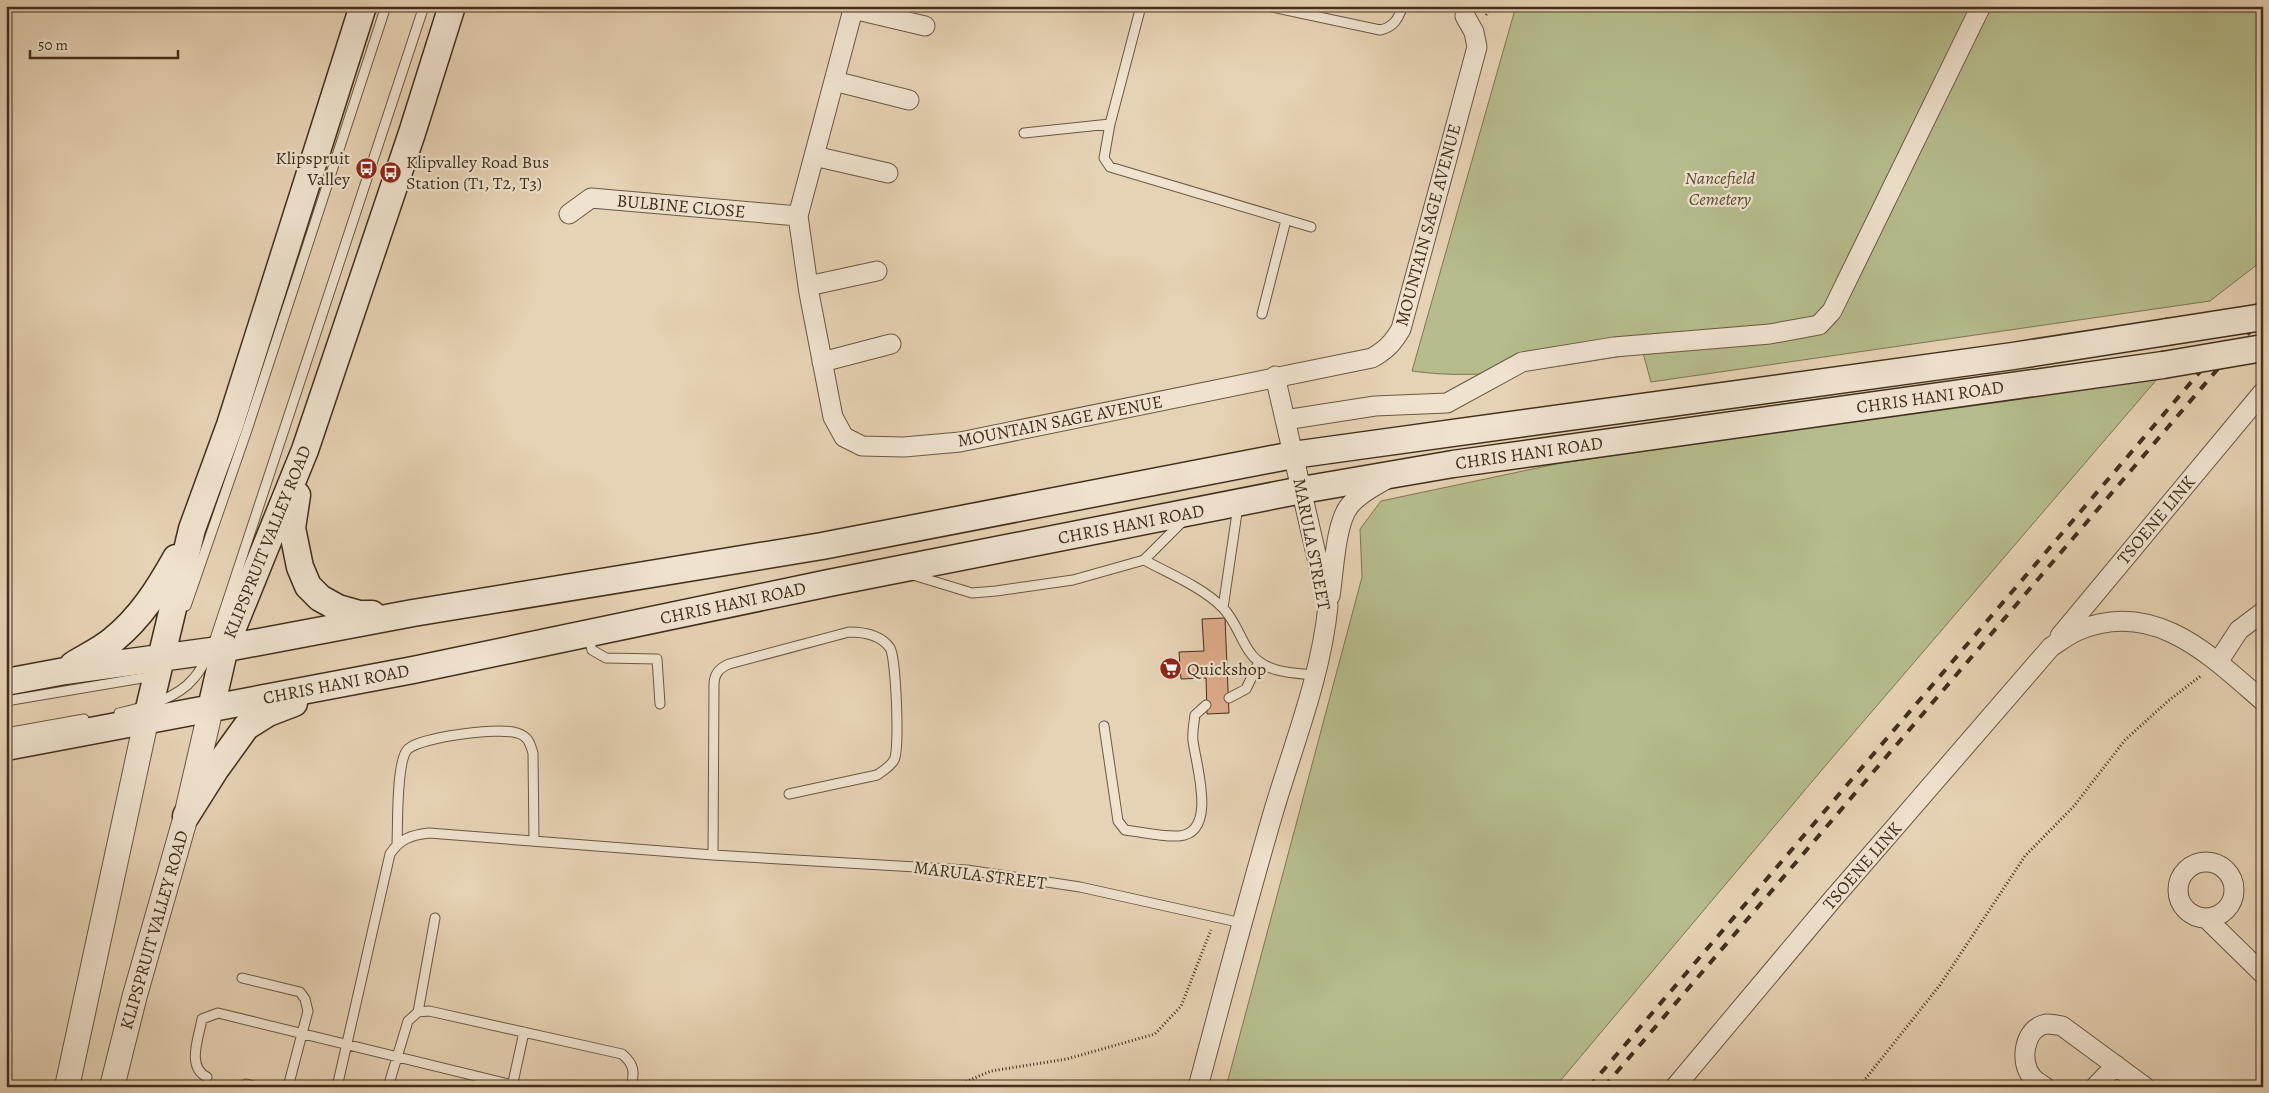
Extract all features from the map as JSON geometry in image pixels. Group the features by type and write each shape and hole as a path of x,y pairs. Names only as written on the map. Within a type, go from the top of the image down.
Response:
{"main road":[{"path":"148,713 166,659 192,529 230,425 363,6"},
{"name":"KLIPSPRUIT VALLEY ROAD","path":"211,708 218,649 305,450 412,133 452,6"},
{"name":"CHRIS HANI ROAD","path":"6,682 64,671 166,659 413,613 822,546 1293,454 2013,356 2263,317"},
{"name":"CHRIS HANI ROAD","path":"6,747 148,713 211,708 336,685 829,583 1302,490 1453,464 2163,365 2263,348"},
{"path":"305,450 292,528 300,567 308,586 320,598 338,608 359,614 413,613"},
{"path":"64,671 111,642 134,622 159,588 192,529"},
{"path":"186,816 215,770 246,727 268,713 336,685"}],"street":[{"path":"1285,420 1375,406 1447,403 1522,362 1614,347 1770,334 1819,325 1832,311 1981,6"},
{"path":"891,344 822,362 798,216 853,8 925,26"},
{"name":"MOUNTAIN SAGE AVENUE","path":"822,362 833,417 838,429 844,437 862,446 872,448 960,442 1275,376 1372,358 1386,350 1401,329 1476,47 1474,32 1465,16"},
{"path":"834,81 909,100"},
{"path":"814,156 888,173"},
{"name":"BULBINE CLOSE","path":"569,214 591,198 798,216"},
{"path":"808,286 878,271"},
{"path":"1275,376 1293,454"},
{"name":"TSOENE LINK","path":"1675,1087 1838,893 2051,647 2262,393"},
{"name":"MARULA STREET","path":"1198,1087 1242,923 1315,675 1326,630 1328,606 1293,454"},
{"path":"1328,606 1339,540 1349,506 1362,493 1395,474"},
{"path":"2218,662 2239,630 2263,612"},
{"name":"TSOENE LINK","path":"2051,647 2076,632 2094,625 2116,622 2139,622 2161,628 2192,642 2263,701"},
{"name":"KLIPSPRUIT VALLEY ROAD","path":"112,1087 135,995 186,816 211,708"},
{"path":"67,1087 148,713"},
{"path":"2207,919 2263,974"},
{"path":"2045,1087 2031,1076 2026,1062 2026,1046 2032,1032 2046,1024 2062,1026 2145,1087"},
{"path":"2094,1087 2116,1065"}],"lane":[{"path":"182,617 247,430 386,6"},
{"name":"KLIPSPRUIT VALLEY ROAD","path":"148,713 194,679 218,649 424,6"},
{"path":"1141,6 1110,124 1104,158 1110,167 1311,227"},
{"path":"1267,6 1380,30 1386,29 1397,22 1403,6"},
{"path":"1024,133 1110,124"},
{"path":"1262,314 1286,220"},
{"path":"1223,608 1238,503"},
{"path":"901,570 938,584 972,593 1073,580 1144,560 1191,512"},
{"path":"1144,560 1194,586 1223,608 1249,652 1259,662 1281,672 1315,675"},
{"path":"713,855 714,684 717,673 722,666 849,632 865,633 881,639 890,649 894,664 896,726 894,760 884,771 877,775 789,794"},
{"path":"587,634 592,650 602,657 657,659 660,704"},
{"name":"CHRIS HANI ROAD","path":"6,701 166,659"},
{"path":"1229,698 1246,689 1259,662"},
{"path":"1104,726 1118,821 1126,830 1179,836 1190,833 1197,827 1201,816 1202,798 1193,739 1195,715 1206,705"},
{"name":"CHRIS HANI ROAD","path":"106,715 148,713"},
{"path":"6,733 92,718"},
{"path":"337,1087 390,854 397,844 401,763 408,749 423,741 500,730 519,733 528,739 532,753 534,841"},
{"name":"MARULA STREET","path":"397,844 412,835 429,832 713,855 967,870 1080,887 1242,923"},
{"path":"418,1012 435,918"},
{"path":"242,978 300,992 305,999 308,1010 288,1087"},
{"path":"388,1087 408,1021 418,1012 429,1010 622,1054 631,1062 633,1068 634,1074 631,1087"},
{"path":"207,1077 197,1069 194,1061 202,1019 210,1015 218,1014 302,1033 515,1086 524,1032"},
{"path":"246,1084 257,1087"}],"path":[{"path":"1859,1087 1940,985 2025,856 2074,806 2125,740 2168,701 2218,662"},
{"path":"953,1087 991,1071 1066,1058 1155,1034 1180,1006 1216,917"}],"green space":[{"name":"Nancefield Cemetery","path":"1516,6 2263,6 2263,260 2210,301 1651,382 1643,353 1498,373 1441,374 1412,371"},
{"path":"2158,378 1826,765 1555,1087 1226,1087 1362,577 1360,529 1381,501 1561,463"}],"building":[{"path":"1225,618 1229,713 1207,714 1206,678 1181,679 1179,652 1204,651 1202,619"}],"railway":[{"path":"1589,1087 2263,298"},
{"path":"1604,1087 2263,316"}],"place":[{"name":"Klipspruit Valley","path":"366,168"},
{"name":"Klipvalley Road Bus Station (T1, T2, T3)","path":"390,172"},
{"name":"Quickshop","path":"1171,669"}]}
